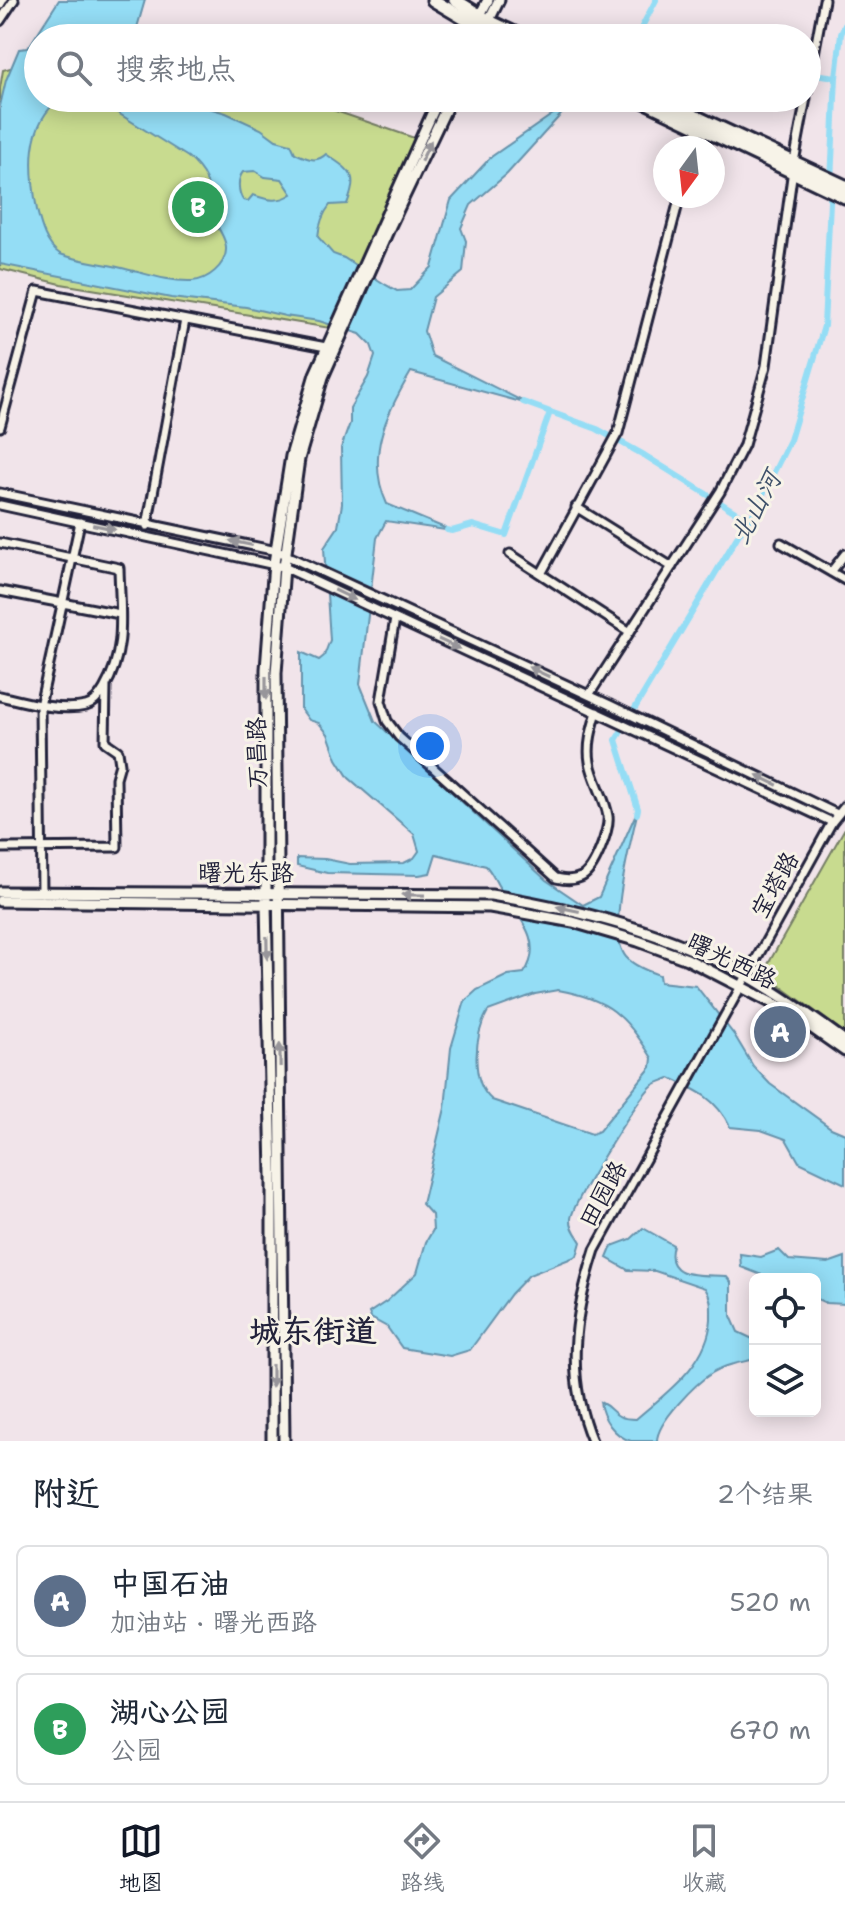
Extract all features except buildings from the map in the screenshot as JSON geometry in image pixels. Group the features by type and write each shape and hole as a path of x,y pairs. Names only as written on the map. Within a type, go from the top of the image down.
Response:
{"highway":[{"path":"433,0 477,24"},
{"path":"455,0 479,24"},
{"path":"666,112 800,170 845,186"},
{"path":"684,112 800,170 845,197"}],"main road":[{"path":"482,24 488,0"},
{"path":"482,24 499,0"},
{"name":"万昌路","path":"366,270 433,112"},
{"name":"万昌路","path":"272,1441 266,669 291,456 315,374 444,112"},
{"name":"万昌路","path":"279,565 276,673 284,1441"},
{"name":"曙光东路","path":"0,892 266,898"},
{"name":"曙光东路","path":"0,901 491,895 582,911 643,930"},
{"name":"曙光东路","path":"279,898 490,907 573,922 638,941"},
{"name":"曙光西路","path":"643,930 748,976 845,1041"},
{"name":"曙光西路","path":"638,941 687,959 743,986 809,1025 845,1051"}],"street":[{"path":"0,5 3,0"},
{"path":"0,21 14,0"},
{"path":"819,24 824,0"},
{"path":"589,695 720,492 744,445 766,366 800,170 805,112"},
{"path":"696,136 698,127"},
{"path":"541,574 618,433 677,208"},
{"path":"0,427 37,291 185,320 332,342"},
{"path":"145,536 185,320"},
{"path":"0,493 282,553 837,814"},
{"path":"0,505 279,565 832,822"},
{"path":"576,507 672,567"},
{"path":"42,893 40,706 80,522"},
{"path":"0,543 119,568 121,648 116,667 99,698 87,706 40,706 0,696"},
{"path":"781,543 845,580"},
{"path":"510,554 630,632"},
{"path":"831,572 845,554"},
{"path":"0,591 120,614"},
{"path":"395,619 381,701 387,721 399,737 556,878 568,880 584,876 605,838 609,819 590,764 589,749 597,712"},
{"path":"0,848 117,847 116,778 120,764 118,751 105,742 106,685"},
{"name":"宝塔路","path":"743,986 832,822 845,806"},
{"name":"田园路","path":"592,1441 583,1419 574,1369 578,1310 587,1276 604,1230 743,986"}],"green space":[{"path":"24,64 24,112 339,112 423,141 342,330 61,284 0,269 0,88 3,70"},
{"path":"845,828 845,1033 768,977 767,966"}],"water":[{"path":"59,0 145,0 138,24 44,24"},
{"path":"24,48 24,112 47,112 36,135 32,165 37,210 51,246 60,254 76,259 175,280 204,278 219,267 225,256 225,242 216,222 206,179 188,157 116,112 223,112 261,129 276,140 291,144 295,153 307,158 318,159 326,154 350,173 352,185 347,204 330,205 327,209 318,237 333,254 397,291 410,290 432,267 451,200 491,157 556,112 563,112 507,174 471,205 461,228 466,241 463,272 433,297 424,331 432,356 528,404 411,372 381,436 378,469 381,486 387,504 452,531 386,521 377,538 360,684 375,721 546,880 583,905 599,897 638,809 619,907 620,945 626,957 637,966 659,975 660,982 696,986 735,1036 753,1066 770,1084 831,1128 845,1134 845,1184 799,1162 786,1139 761,1130 730,1127 712,1102 670,1078 655,1084 645,1093 582,1193 571,1219 581,1242 577,1256 529,1275 470,1350 450,1356 402,1348 387,1327 371,1318 369,1313 417,1273 433,1230 432,1215 422,1204 445,1108 451,1048 465,1001 477,990 508,975 524,973 532,951 522,921 486,866 436,854 430,873 419,875 327,873 297,866 297,858 350,864 404,863 419,851 414,834 349,778 337,759 328,734 319,723 309,720 301,709 301,652 319,660 324,656 330,640 324,548 338,527 342,504 341,448 350,423 350,408 368,377 375,356 371,345 360,334 319,321 246,307 171,298 0,264 0,106 6,80 19,49","holes":["255,171 265,177 282,179 292,194 277,200 253,195 248,201 243,200 239,186 243,172","558,990 576,994 614,1011 633,1030 652,1058 651,1067 599,1131 592,1134 492,1100 485,1092 477,1070 477,1044 488,1011 535,994"]},
{"path":"643,1228 673,1245 674,1265 680,1270 697,1275 726,1276 731,1282 731,1316 738,1332 749,1337 749,1360 722,1368 705,1378 670,1414 657,1441 631,1441 619,1435 606,1420 600,1402 618,1416 636,1419 684,1376 694,1363 708,1335 711,1306 705,1288 655,1271 628,1270 607,1258 612,1246 631,1239"},
{"path":"779,1250 789,1260 828,1263 845,1257 845,1304 821,1301 821,1273 756,1273 741,1267 740,1254 761,1257"}],"waterway":[{"path":"643,24 656,0"},
{"name":"北山河","path":"637,814 616,740 753,514 790,440 824,326 836,77 841,34 845,25"},
{"path":"821,75 836,77"},
{"path":"523,402 597,429 748,520"},
{"path":"447,530 473,525 506,535 550,412"}],"place":[{"name":"湖心公园","path":"198,207"},
{"name":"中国石油","path":"780,1032"}],"district":[{"name":"城东街道","path":"313,1330"}]}
